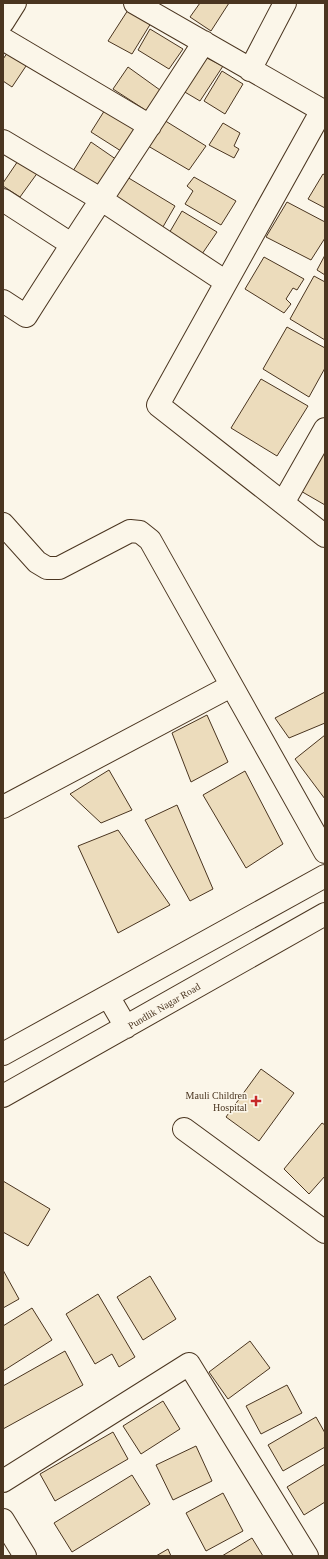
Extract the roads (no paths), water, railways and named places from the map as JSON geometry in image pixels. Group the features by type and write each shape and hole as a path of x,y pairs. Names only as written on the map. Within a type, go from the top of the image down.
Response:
{"street":[{"path":"3,22 15,3"},
{"path":"136,3 323,111 158,405 325,536"},
{"path":"250,70 284,3"},
{"path":"3,39 150,126"},
{"path":"3,301 26,316 71,244 102,200 204,42"},
{"path":"3,141 102,200 226,282"},
{"path":"3,200 71,244"},
{"path":"283,504 325,429"},
{"path":"3,524 36,562 47,568 59,568 130,531 140,532 150,540 325,852"},
{"path":"3,807 231,686"},
{"path":"3,1054 325,876"},
{"name":"Pundlik Nagar Road","path":"3,1096 126,1028 325,914"},
{"path":"108,996 126,1028"},
{"path":"184,1129 325,1232"},
{"path":"3,1481 189,1364 307,1556"},
{"path":"3,1520 25,1556"}],"place":[{"name":"Mauli Children Hospital","path":"256,1101"}]}
